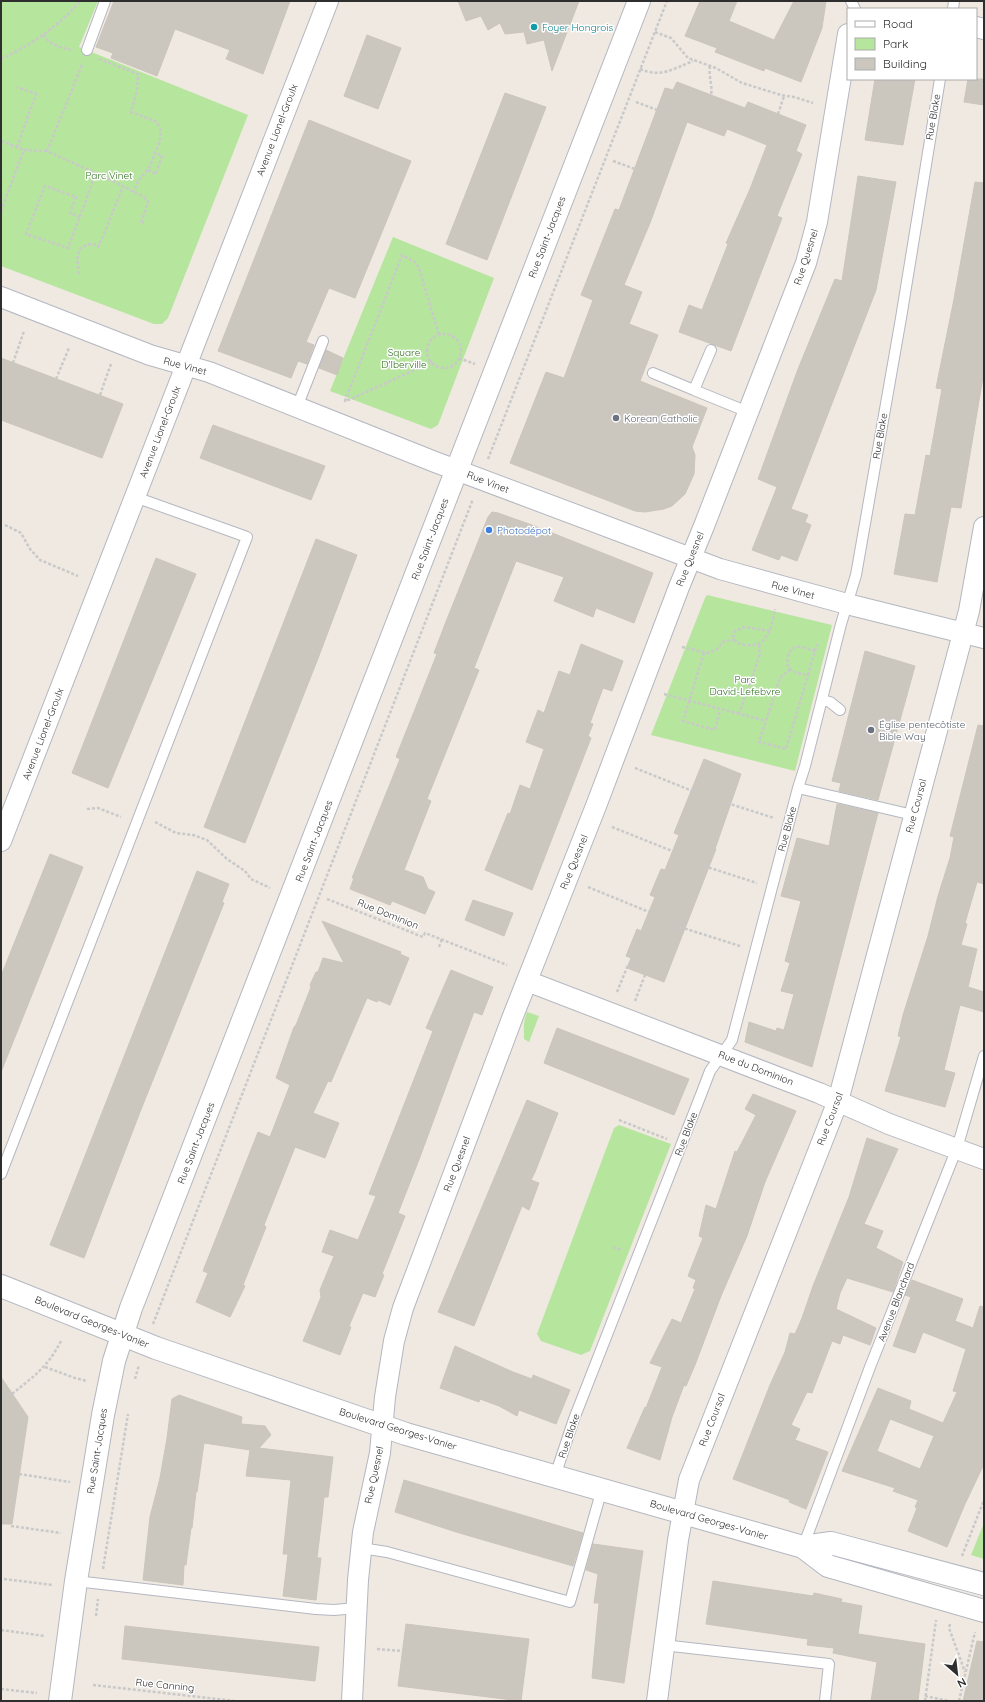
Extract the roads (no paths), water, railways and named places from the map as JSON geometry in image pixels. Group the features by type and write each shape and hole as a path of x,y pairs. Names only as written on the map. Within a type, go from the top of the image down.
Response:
{"main road":[{"name":"Rue Saint-Jacques","path":"60,1701 76,1581 104,1409 114,1361 123,1334 141,1284 639,1"},
{"name":"Boulevard Georges-Vanier","path":"1,1286 156,1348 382,1426 803,1547 828,1566 980,1618"},
{"name":"Boulevard Georges-Vanier","path":"803,1547 831,1543 984,1584"}],"street":[{"name":"Avenue Lionel-Groulx","path":"1,841 328,1"},
{"name":"Rue Quesnel","path":"352,1701 356,1608 361,1548 367,1510 380,1453 382,1426 394,1342 403,1308 527,981 811,246 847,40"},
{"name":"Rue Vinet","path":"1,297 150,355 208,372 457,470 730,572 847,604 984,638"},
{"name":"Rue Coursol","path":"657,1701 663,1645 678,1540 689,1480 838,1101 963,633 971,600 984,527"},
{"name":"Rue du Dominion","path":"527,981 838,1101 889,1124 984,1159"}],"lane":[{"path":"90,54 105,1"},
{"name":"Rue Blake","path":"555,1476 574,1419 710,1071 732,1040 805,766 840,624 856,575 901,318 940,80"},
{"path":"297,407 323,341"},
{"path":"694,390 711,350"},
{"path":"653,373 748,412"},
{"path":"1,1174 247,537 135,497"},
{"path":"822,700 830,702 840,710"},
{"path":"798,788 914,815"},
{"name":"Avenue Blanchard","path":"803,1547 868,1374 957,1148 984,1056"},
{"path":"361,1548 387,1552 570,1602 602,1489"},
{"path":"76,1581 316,1609 334,1610 356,1608"},
{"path":"663,1645 829,1664 825,1701"}],"place":[{"name":"Foyer Hongrois","path":"534,27"},
{"name":"Korean Catholic","path":"616,418"},
{"name":"Photodépot","path":"489,530"},
{"name":"Église pentecôtiste Bible Way","path":"871,730"}],"park label":[{"name":"Parc Vinet","path":"109,175"},
{"name":"Square D'Iberville","path":"404,358"},
{"name":"Parc David-Lefebvre","path":"745,684"}]}
